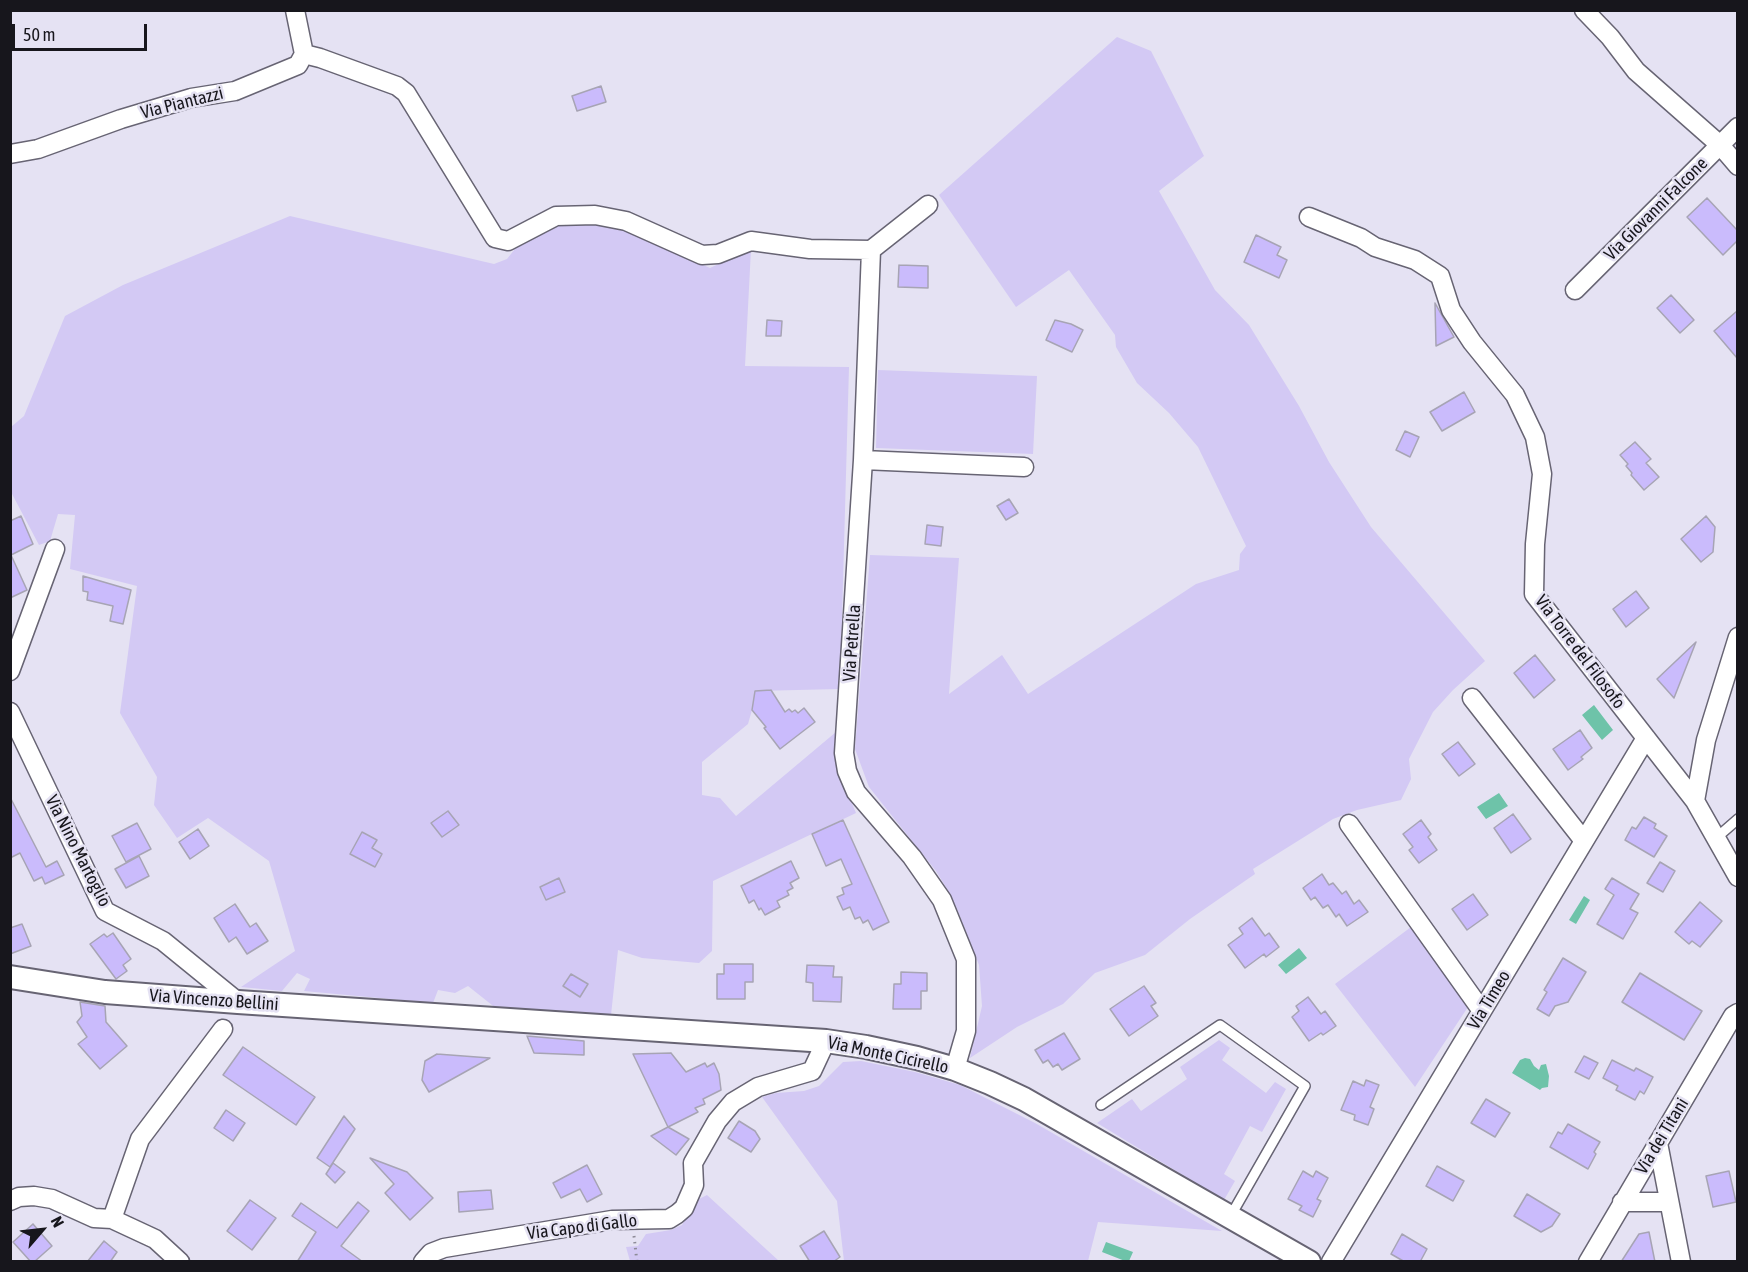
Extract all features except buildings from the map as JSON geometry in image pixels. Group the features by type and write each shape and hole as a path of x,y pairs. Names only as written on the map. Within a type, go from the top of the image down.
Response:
{"street":[{"path":"295,10 304,54 397,86 406,93 495,238 508,241 556,216 595,215 626,220 702,255 718,254 750,241 810,249 872,250 928,205"},
{"path":"1584,10 1610,37 1636,71 1720,145 1737,166"},
{"name":"Via Piantazzi","path":"10,154 38,150 121,119 191,98 235,91 298,65 304,54"},
{"name":"Via Giovanni Falcone","path":"1575,290 1737,127"},
{"name":"Via Torre del Filosofo","path":"1309,217 1362,238 1375,247 1415,260 1440,276 1451,310 1472,342 1515,395 1534,436 1542,474 1535,544 1534,594 1695,801 1737,877"},
{"name":"Via Petrella","path":"872,250 863,460 844,753 847,771 856,792 912,857 942,900 966,959 966,1031 955,1069"},
{"path":"863,460 1024,466"},
{"path":"10,670 55,549"},
{"path":"1695,801 1706,740 1737,637"},
{"path":"1472,698 1584,841"},
{"name":"Via Nino Martoglio","path":"10,712 105,911 163,941 238,1002"},
{"name":"Via Timeo","path":"1332,1262 1646,738"},
{"path":"1349,824 1482,1011"},
{"name":"Via Vincenzo Bellini","path":"10,977 105,992 419,1014"},
{"name":"Via dei Titani","path":"1588,1262 1733,1016 1737,1013"},
{"name":"Via Monte Cicirello","path":"419,1014 826,1041 867,1047 955,1069 1024,1099 1309,1262"},
{"path":"112,1220 140,1139 223,1029"},
{"name":"Via Capo di Gallo","path":"423,1262 430,1253 444,1248 612,1220 669,1219 677,1215 684,1208 694,1185 693,1162 717,1121 733,1102 758,1087 812,1071 826,1041"},
{"path":"1658,1143 1681,1262"},
{"path":"10,1201 19,1197 34,1196 52,1199 94,1218 112,1220 155,1239 180,1262"},
{"path":"1622,1202 1669,1202"}],"lane":[{"path":"1715,838 1737,819"},
{"path":"1101,1105 1220,1026 1305,1086 1230,1217"}],"path":[{"path":"634,1220 634,1246 637,1262"}],"shaded area":[{"path":"1117,37 1151,51 1204,156 1159,191 1215,290 1249,325 1299,406 1329,462 1371,527 1485,661 1433,712 1409,759 1411,779 1401,800 1357,810 1333,819 1253,869 1255,874 1190,919 1145,955 1095,973 1063,1004 1017,1027 970,1058 982,1006 979,965 947,889 936,871 869,787 855,749 870,555 959,558 949,694 1002,655 1028,694 1196,584 1239,570 1240,554 1246,546 1198,447 1169,413 1137,383 1116,347 1115,335 1069,270 1016,307 939,195"},
{"path":"290,216 494,264 507,259 518,245 555,222 594,220 621,228 710,268 751,249 745,366 849,367 840,689 755,691 748,724 702,762 702,795 720,798 736,816 836,732 837,768 856,813 713,881 712,951 699,963 642,958 618,950 611,1015 497,1009 468,986 455,993 438,990 433,1003 304,991 310,979 297,973 282,991 241,987 295,951 269,861 208,818 177,838 154,805 157,777 120,713 137,586 70,569 75,515 58,514 50,541 39,545 11,492 11,427 24,416 65,316 123,285"},
{"path":"878,370 1037,376 1033,454 876,448"},
{"path":"1594,705 1613,730 1602,740 1582,715"},
{"path":"1499,793 1508,806 1486,819 1477,807"},
{"path":"1584,896 1590,900 1576,924 1569,920"},
{"path":"1411,927 1468,1007 1415,1087 1335,984"},
{"path":"1299,948 1307,958 1286,974 1278,965"},
{"path":"1219,1040 1230,1048 1222,1060 1266,1093 1275,1082 1286,1089 1262,1132 1250,1126 1224,1174 1235,1181 1224,1200 1097,1123 1132,1099 1141,1111 1187,1079 1180,1067"},
{"path":"1530,1059 1539,1070 1541,1065 1546,1064 1549,1076 1548,1087 1540,1090 1512,1073 1520,1060"},
{"path":"861,1061 915,1072 960,1085 1035,1123 1222,1231 1098,1222 1088,1261 844,1261 837,1201 762,1097 776,1093 804,1091 819,1086 843,1062"},
{"path":"707,1195 779,1261 630,1261 626,1247 638,1246 646,1234 671,1230 682,1225 697,1200"},
{"path":"1106,1242 1133,1252 1129,1261 1102,1252"}]}
